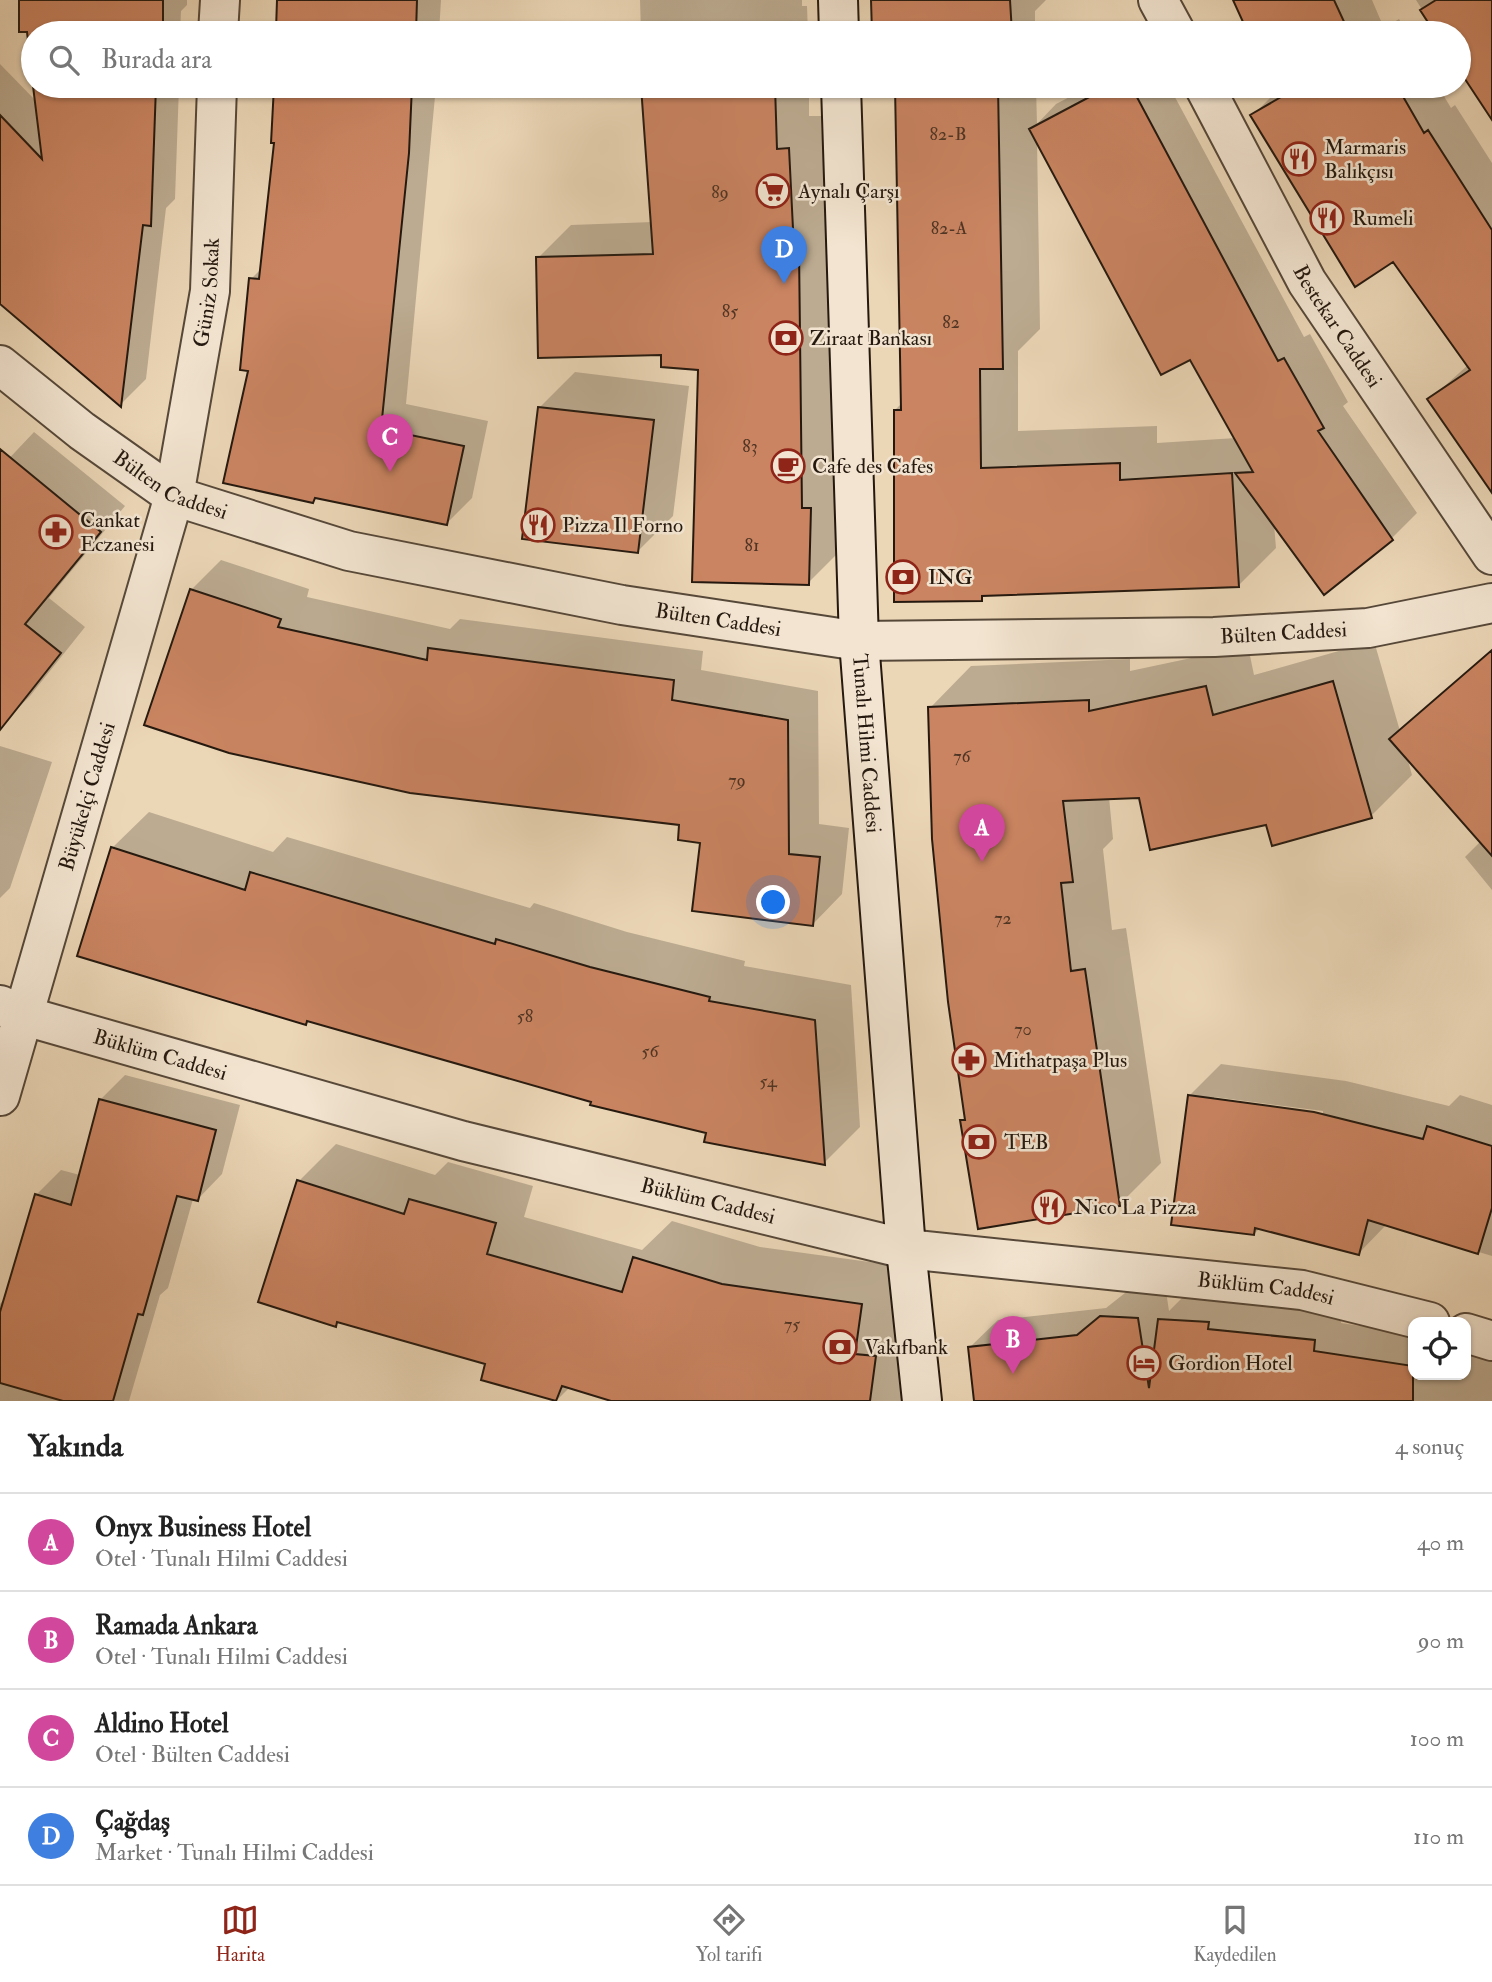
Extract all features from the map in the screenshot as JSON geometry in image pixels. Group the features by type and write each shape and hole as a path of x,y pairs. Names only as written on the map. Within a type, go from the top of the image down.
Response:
{"street":[{"path":"219,21 220,0"},
{"path":"838,0 839,21"},
{"path":"1158,0 1169,21"},
{"name":"Güniz Sokak","path":"174,496 210,291 217,98"},
{"name":"Tunalı Hilmi Caddesi","path":"841,98 859,641 906,1249 922,1401"},
{"name":"Bestekar Caddesi","path":"1210,98 1307,282 1492,555"},
{"name":"Bülten Caddesi","path":"0,365 82,431 174,496 349,551 622,605 859,641 1214,636 1368,628 1492,603"},
{"name":"Büyükelçi Caddesi","path":"0,1096 13,1010 174,496"},
{"name":"Büklüm Caddesi","path":"13,1010 463,1141 906,1249 1302,1290 1410,1317"},
{"path":"1471,1334 1492,1340"}],"building":[{"path":"19,0 163,0 163,21 21,21 19,32"},
{"path":"277,0 417,0 416,21 276,21"},
{"path":"871,0 1010,0 1011,21 872,21"},
{"path":"1233,0 1334,0 1344,21 1243,21"},
{"path":"1436,0 1492,0 1492,120 1471,88 1471,21 1427,21 1420,10"},
{"path":"34,98 156,98 151,226 143,225 121,407 0,304 0,115 42,159"},
{"path":"273,98 411,98 409,153 381,429 464,446 447,525 315,498 313,503 223,483 248,371 240,370 249,278 259,279 274,143 271,143"},
{"path":"642,98 775,98 777,149 789,148 794,249 799,249 802,508 811,508 809,585 692,582 698,370 661,367 661,355 538,358 536,257 653,254"},
{"path":"895,98 998,98 1003,369 980,369 981,468 1120,463 1120,480 1232,473 1239,587 982,596 982,601 894,602 894,410 901,410"},
{"path":"1087,98 1137,98 1278,361 1284,358 1324,428 1318,431 1393,540 1324,595 1235,473 1253,472 1190,360 1161,375 1029,129"},
{"path":"1279,98 1404,98 1424,133 1428,130 1492,230 1492,493 1427,399 1470,370 1393,262 1355,287 1250,115"},
{"path":"538,407 654,420 638,553 522,539"},
{"path":"0,449 101,532 25,624 61,653 0,730"},
{"path":"190,589 281,619 278,627 427,660 428,648 674,680 672,700 788,720 789,854 820,857 813,926 692,911 700,843 678,840 679,825 410,793 229,753 144,725"},
{"path":"1492,650 1492,856 1389,739"},
{"path":"1333,681 1372,818 1272,846 1266,825 1150,850 1139,798 1063,801 1073,882 1061,883 1071,971 1085,969 1120,1206 978,1229 960,1120 965,1120 948,1002 932,839 928,707 1089,700 1089,711 1206,686 1213,715"},
{"path":"111,847 245,890 250,872 495,944 496,939 590,967 710,997 709,1001 815,1020 825,1165 704,1142 706,1133 590,1105 591,1102 307,1021 306,1025 77,956"},
{"path":"1188,1095 1314,1112 1423,1139 1427,1126 1492,1146 1492,1208 1478,1254 1368,1220 1359,1255 1255,1228 1254,1235 1171,1225"},
{"path":"99,1099 216,1130 198,1201 177,1196 143,1315 138,1314 113,1401 63,1401 0,1383 0,1312 35,1194 71,1205"},
{"path":"297,1180 404,1214 409,1199 496,1223 487,1254 622,1292 633,1257 722,1284 862,1304 855,1354 876,1356 870,1401 611,1401 562,1386 556,1401 481,1380 485,1364 337,1322 336,1327 258,1302"},
{"path":"1100,1316 1138,1318 1149,1388 1158,1319 1209,1322 1208,1329 1315,1340 1314,1351 1408,1365 1408,1380 1413,1380 1413,1401 974,1401 968,1347 1077,1335"}],"place":[{"name":"Marmaris Balıkçısı","path":"1299,159"},
{"name":"Aynalı Çarşı","path":"773,191"},
{"name":"Rumeli","path":"1327,218"},
{"name":"Çağdaş","path":"784,284"},
{"name":"Ziraat Bankası","path":"786,338"},
{"name":"Cafe des Cafes","path":"788,466"},
{"name":"Aldino Hotel","path":"390,472"},
{"name":"Pizza Il Forno","path":"538,525"},
{"name":"Cankat Eczanesi","path":"56,532"},
{"name":"ING","path":"903,577"},
{"name":"Onyx Business Hotel","path":"982,862"},
{"name":"Mithatpaşa Plus","path":"969,1060"},
{"name":"TEB","path":"979,1142"},
{"name":"Nico La Pizza","path":"1049,1207"},
{"name":"Vakıfbank","path":"840,1347"},
{"name":"Gordion Hotel","path":"1144,1363"},
{"name":"Ramada Ankara","path":"1013,1374"}]}
